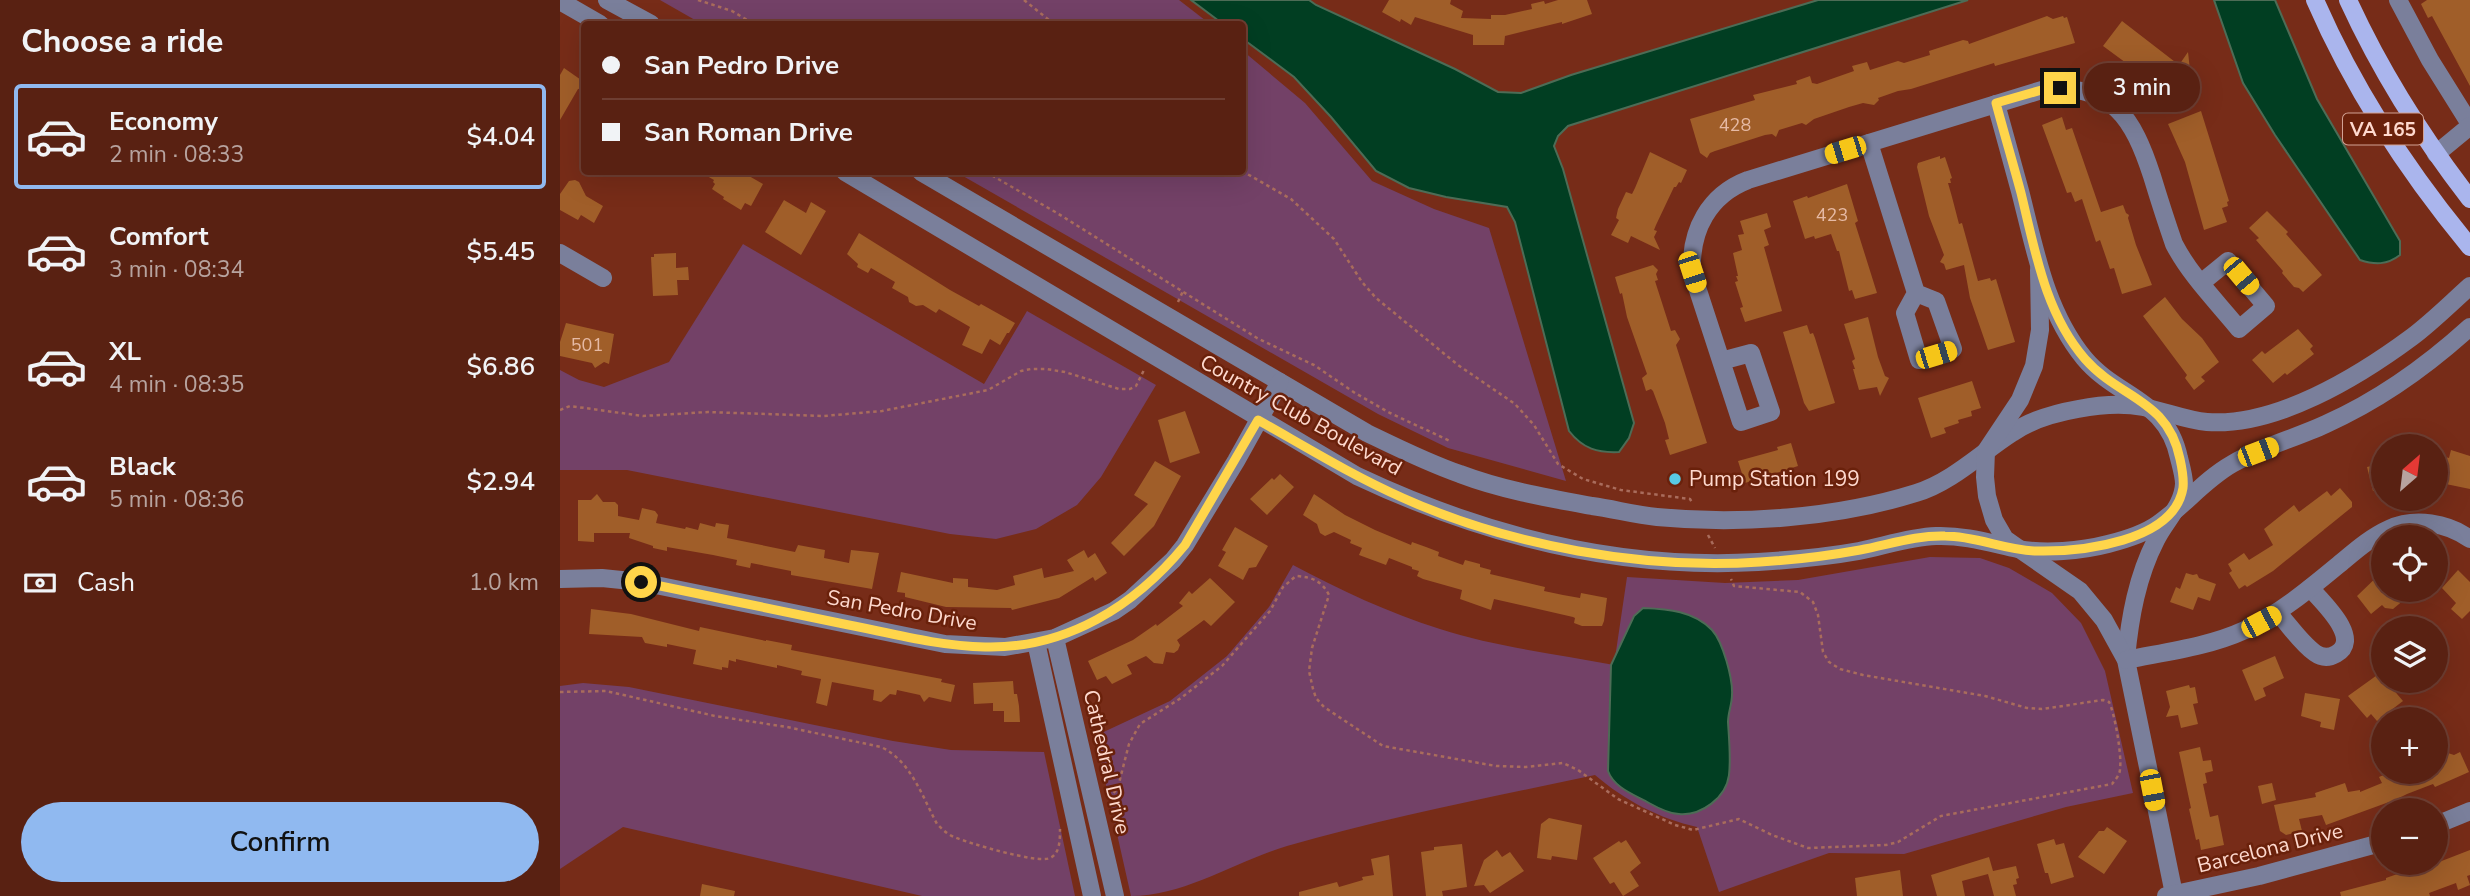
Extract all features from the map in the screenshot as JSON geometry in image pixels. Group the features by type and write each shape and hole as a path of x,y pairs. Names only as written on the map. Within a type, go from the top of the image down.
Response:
{"main road":[{"name":"VA 165","path":"2315,0 2340,55 2382,127 2415,177 2470,247"},
{"name":"VA 165","path":"2348,0 2388,79 2436,154 2470,200"}],"street":[{"path":"607,0 645,21"},
{"path":"2398,0 2430,60 2470,125 2436,154"},
{"path":"562,2 595,21"},
{"path":"1721,361 1692,272 1691,257 1697,228 1703,216 1723,193 1735,185 2045,89 2081,90 2098,96 2114,106 2128,120 2140,141 2174,244 2202,283"},
{"path":"1996,103 2039,270 2057,317 2085,360 2118,388 2153,410 2168,425 2179,453 2184,484 2178,507 2156,540 2140,581 2129,621 2126,660 2170,895"},
{"path":"1869,143 1916,293"},
{"name":"Country Club Boulevard","path":"850,175 1258,420 1357,476 1407,500 1503,533 1556,546 1655,560 1756,562 1806,558 1931,536 1968,537 2019,549 2065,549 2109,544 2159,524 2200,486 2231,464 2328,424 2395,387 2426,366 2470,327"},
{"name":"Country Club Boulevard","path":"926,175 1367,433 1460,474 1502,488 1654,517 1700,519 1784,516 1892,499 1919,492 1951,475 2024,426 2077,409 2107,405 2142,407 2207,422 2227,422 2274,413 2326,390 2386,356 2415,335 2470,286"},
{"path":"560,253 603,278"},
{"path":"2039,270 2040,330 2034,366 2020,400 1986,451 1984,477 1994,520 2006,539 2080,591 2104,620 2126,660"},
{"name":"San Pedro Drive","path":"560,579 602,578 641,582 946,644 985,647 1055,638 1114,611 1167,567 1185,545 1280,382"},
{"path":"2126,660 2224,639 2278,613 2372,538 2391,528 2428,523 2457,531 2470,539"},
{"path":"2278,613 2313,652 2321,657 2329,657 2342,650 2346,643 2343,628 2310,588"},
{"name":"Cathedral Drive","path":"1055,638 1115,896"},
{"name":"Cathedral Drive","path":"1036,642 1092,896"},
{"path":"2448,820 2470,811"},
{"name":"Barcelona Drive","path":"2170,895 2259,876 2371,846"}],"path":[{"path":"698,0 732,10 749,21"},
{"path":"1024,0 1050,21"},
{"path":"1093,801 1113,794 1118,787 1129,744 1140,724 1181,698 1222,666 1270,611 1283,587 1296,576 1323,584 1329,595 1329,602 1312,648 1309,671 1316,698 1373,740 1394,750 1496,766 1526,767 1563,763 1578,770 1618,799 1675,825 1693,830 1739,819 1808,848 1886,845 1898,842 1941,816 2112,784 2120,770 2116,728 2109,702 2103,700 2042,709 2027,708 1985,696 1863,675 1840,669 1829,662 1823,652 1818,615 1813,602 1800,592 1734,586 1690,499 1621,490 1583,479 1558,464 1534,425 1515,404 1458,365 1376,298 1362,282 1334,239 1291,200 1246,173"},
{"path":"991,175 1257,338 1314,365 1355,393 1450,441"},
{"path":"1170,317 1183,291"},
{"path":"560,410 581,406 643,416 708,412 824,416 882,411 988,390 1021,371 1046,369 1119,389 1130,389 1136,386 1151,355"},
{"path":"560,692 606,691 715,716 787,727 881,747 895,754 906,765 936,824 954,837 985,847 1040,860 1051,858 1057,852 1060,829"}],"shaded area":[{"path":"660,0 1179,0 1206,21 697,21"},
{"path":"1191,0 1309,0 1498,92 1521,93 1571,75 1818,0 1968,0 1568,126 1558,136 1554,146 1563,169 1634,423 1629,438 1619,452 1598,451 1585,446 1569,431 1515,222 1507,207 1409,188 1376,171 1294,77 1246,41 1246,21 1219,21"},
{"path":"2214,0 2275,0 2317,99 2400,241 2400,255 2381,263 2360,260 2243,83"},
{"path":"1246,54 1305,103 1372,181 1434,209 1489,228 1566,481 1448,448 1378,414 961,175 1246,175"},
{"path":"743,244 984,384 1027,311 1156,385 1101,477 1077,505 1036,529 996,539 950,534 627,470 560,470 560,370 579,380 604,387 669,362"},
{"path":"1930,557 1980,558 2009,568 2052,593 2081,623 2105,671 2133,793 2066,807 1904,854 1829,853 1719,892 1697,827 1643,807 1618,793 1595,775 1325,836 1268,852 1191,884 1131,896 1095,736 1170,701 1227,656 1269,607 1293,565 1365,600 1440,629 1504,645 1614,665 1627,577 1725,583 1798,580"},
{"path":"1643,608 1680,612 1705,624 1720,643 1729,671 1732,695 1728,722 1729,775 1718,798 1696,812 1675,814 1660,809 1620,786 1608,771 1611,665 1634,616"},
{"path":"583,683 629,687 893,741 951,750 1044,752 1075,896 922,896 623,827 560,869 560,686"}],"building":[{"path":"1389,0 1451,0 1450,4 1463,11 1461,18 1491,19 1491,15 1532,9 1531,4 1544,1 1545,4 1558,0 1587,0 1592,14 1562,24 1505,36 1504,45 1473,45 1473,35 1415,17 1411,25 1401,19 1400,22 1382,12"},
{"path":"2427,0 2470,0 2470,86 2432,16 2428,18 2421,4"},
{"path":"2047,16 2053,19 2067,17 2075,43 1898,91 1878,98 1874,105 1863,103 1849,107 1814,119 1806,125 1802,123 1779,130 1776,137 1772,134 1765,135 1715,151 1707,158 1700,153 1690,119 1755,100 1753,95 1797,84 1796,81 1810,76 1812,83 1817,84 1854,71 1852,66 1867,62 1870,70 1898,61 1904,63 1930,55 1929,51 1963,40 1969,44"},
{"path":"2122,21 2179,65 2188,52 2190,70 2171,96 2103,46"},
{"path":"564,68 581,80 581,88 578,89 560,120 560,75"},
{"path":"2201,111 2229,201 2228,206 2222,208 2227,222 2204,230 2185,162 2168,124"},
{"path":"2062,117 2066,130 2072,128 2101,212 2123,205 2129,215 2136,245 2152,285 2122,294 2114,268 2110,269 2100,240 2096,242 2082,199 2075,202 2071,192 2067,193 2042,125"},
{"path":"1650,152 1687,170 1681,183 1674,187 1654,230 1657,231 1654,237 1660,250 1631,236 1628,243 1611,235 1619,220 1616,218 1618,209 1626,192 1632,194"},
{"path":"1940,156 1940,159 1945,157 1952,178 1951,183 1948,183 1978,281 1996,279 2015,342 1988,350 1970,298 1964,265 1946,270 1940,262 1944,255 1929,216 1917,167 1918,163"},
{"path":"705,175 750,175 763,184 751,206 745,203 741,210 712,189 714,180"},
{"path":"569,181 579,182 586,196 603,206 594,223 581,215 578,220 560,210 560,194"},
{"path":"1847,184 1858,221 1855,223 1877,293 1855,299 1852,290 1849,291 1839,251 1831,234 1805,239 1793,201"},
{"path":"784,200 806,213 811,202 826,211 801,255 765,232"},
{"path":"2267,211 2288,232 2286,234 2322,275 2303,292 2294,287 2282,273 2256,240 2259,238 2249,228"},
{"path":"1767,213 1771,227 1764,230 1769,245 1764,247 1782,311 1745,322 1735,282 1738,281 1738,276 1733,253 1742,250 1738,235 1744,234 1740,221"},
{"path":"859,233 950,290 1015,323 1009,333 1000,345 990,339 982,354 962,345 970,327 939,309 936,313 923,305 916,306 909,302 908,297 892,288 895,282 871,268 868,273 857,267 858,264 847,254"},
{"path":"676,253 676,268 688,267 689,280 677,280 678,295 653,296 651,257 654,257 654,254"},
{"path":"1653,265 1658,270 1658,280 1655,281 1671,331 1675,330 1680,339 1676,345 1707,443 1670,455 1665,440 1669,439 1665,423 1653,391 1646,391 1642,378 1647,374 1615,277"},
{"path":"2165,297 2182,319 2202,338 2219,362 2201,377 2205,381 2194,390 2185,378 2187,375 2143,316"},
{"path":"1868,317 1878,357 1885,376 1889,378 1880,396 1877,387 1859,390 1853,369 1852,361 1855,359 1844,324"},
{"path":"566,323 614,334 609,364 604,362 595,368 592,363 560,356 560,342"},
{"path":"1807,325 1810,334 1813,333 1815,338 1835,403 1809,411 1804,403 1783,332"},
{"path":"2298,329 2313,346 2310,349 2314,354 2273,383 2252,360 2262,351 2265,354"},
{"path":"1972,381 1981,408 1971,411 1972,416 1944,428 1946,433 1931,438 1918,398"},
{"path":"1185,411 1200,453 1170,463 1158,420"},
{"path":"1791,443 1798,466 1745,483 1738,461 1778,450 1777,447"},
{"path":"2451,450 2470,456 2470,489 2448,484"},
{"path":"1155,461 1181,476 1154,526 1124,556 1111,543 1148,504 1134,495"},
{"path":"2371,466 2371,483 2367,467"},
{"path":"1280,474 1294,487 1267,515 1250,499"},
{"path":"2340,488 2352,502 2352,507 2273,571 2239,589 2229,573 2232,571 2228,564 2244,553 2249,560 2273,545 2264,529 2294,505 2299,512 2327,491 2331,496"},
{"path":"597,494 603,502 615,502 618,505 618,516 639,520 642,508 655,511 658,515 656,523 685,529 698,530 700,523 715,527 716,523 729,525 727,538 795,552 798,545 825,550 824,558 849,563 851,550 879,553 872,589 791,575 791,571 751,563 750,568 736,565 737,560 713,555 667,547 667,551 653,548 629,538 630,533 594,533 594,542 578,541 578,500 591,500"},
{"path":"1314,494 1345,515 1375,530 1411,545 1412,542 1439,552 1438,556 1463,565 1465,560 1480,564 1480,567 1491,570 1490,574 1545,587 1544,591 1580,598 1581,593 1607,598 1602,626 1582,626 1574,623 1573,617 1494,599 1491,610 1460,599 1462,590 1417,576 1419,571 1412,567 1389,558 1386,565 1359,555 1362,548 1350,543 1351,540 1334,532 1325,536 1320,533 1317,524 1303,515"},
{"path":"1235,527 1268,546 1256,567 1249,568 1243,580 1218,566 1226,552 1222,550"},
{"path":"1084,550 1088,558 1095,553 1107,573 1095,581 1093,577 1059,598 1012,610 946,607 905,597 905,593 897,592 901,572 953,583 953,578 968,579 968,587 997,590 1015,585 1013,576 1042,568 1044,578 1074,571 1067,560"},
{"path":"2458,570 2470,582 2470,611 2462,619 2451,609 2456,603 2448,594 2448,581"},
{"path":"2186,573 2197,574 2199,578 2216,584 2210,601 2198,597 2193,610 2170,602 2176,587 2180,589"},
{"path":"1210,578 1235,602 1211,626 1204,620 1177,640 1180,645 1178,650 1174,653 1166,652 1163,664 1154,663 1146,656 1127,665 1132,674 1112,684 1106,676 1097,680 1088,661 1133,640 1156,624 1157,626 1183,606 1179,603 1189,591 1192,594"},
{"path":"2371,583 2371,602 2401,602 2393,609 2382,605 2371,614 2357,596"},
{"path":"591,609 631,614 699,631 700,627 792,645 791,650 942,679 941,682 955,685 951,702 929,697 924,702 920,695 897,690 896,695 890,694 881,702 873,700 874,690 832,682 827,706 816,703 821,679 801,675 802,671 736,659 736,662 729,660 728,668 722,667 722,670 693,664 696,650 645,643 642,637 589,634"},
{"path":"2275,656 2284,678 2263,688 2266,696 2255,701 2242,670"},
{"path":"2371,679 2371,693 2396,693 2403,701 2395,707 2371,707 2371,714 2367,718 2348,696"},
{"path":"1013,681 1020,722 1004,722 1004,711 993,711 993,703 974,704 973,683"},
{"path":"2189,685 2190,688 2195,687 2198,703 2193,704 2198,724 2181,728 2178,715 2166,717 2170,707 2166,691"},
{"path":"2305,693 2340,699 2334,730 2320,727 2321,722 2301,716"},
{"path":"2200,747 2203,761 2211,760 2213,771 2205,773 2207,783 2203,784 2210,817 2218,815 2224,845 2201,850 2189,809 2191,808 2179,752"},
{"path":"2460,752 2469,772 2448,781 2448,753 2454,755"},
{"path":"2272,783 2276,800 2262,804 2258,786"},
{"path":"2345,783 2348,792 2360,792 2380,784 2433,784 2399,798 2371,798 2371,809 2326,825 2322,815 2299,819 2302,831 2286,835 2280,831 2274,805 2316,797 2315,793"},
{"path":"1549,818 1582,825 1577,860 1552,856 1551,860 1537,858 1541,824"},
{"path":"2107,827 2127,841 2104,874 2078,857 2099,831 2104,831"},
{"path":"2054,839 2056,845 2064,843 2074,877 2051,884 2037,844"},
{"path":"1626,840 1641,863 1630,872 1639,886 1623,896 1614,882 1610,884 1593,858 1619,841 1621,843"},
{"path":"1462,844 1467,887 1442,891 1443,896 1426,896 1421,852 1434,850 1434,847"},
{"path":"1497,850 1502,857 1510,852 1524,871 1490,893 1484,885 1474,886 1484,860"},
{"path":"2470,850 2470,875 2467,876 2470,885 2458,890 2456,883 2429,893 2430,896 2341,896 2340,892 2386,880 2394,875 2448,875 2448,859"},
{"path":"1389,855 1393,896 1299,896 1299,892 1337,882 1339,887 1374,875 1371,859"},
{"path":"1989,857 1993,871 2016,866 2019,878 2016,879 2017,884 2013,885 2016,896 1994,896 1988,874 1962,881 1965,896 1937,896 1931,875"},
{"path":"1900,870 1903,896 1857,896 1855,878"},
{"path":"702,884 735,891 734,896 700,896"}],"place":[{"name":"Pump Station 199","path":"1675,479"}],"route":[{"path":"641,582 946,644 1005,647 1055,638 1114,611 1160,574 1185,545 1258,420 1357,476 1407,500 1459,519 1556,546 1655,560 1756,562 1806,558 1931,536 1968,537 2036,551 2109,544 2144,532 2159,524 2178,507 2184,484 2174,438 2168,425 2153,410 2118,388 2085,360 2057,317 2039,270 1996,103 2045,89 2060,88"}]}
